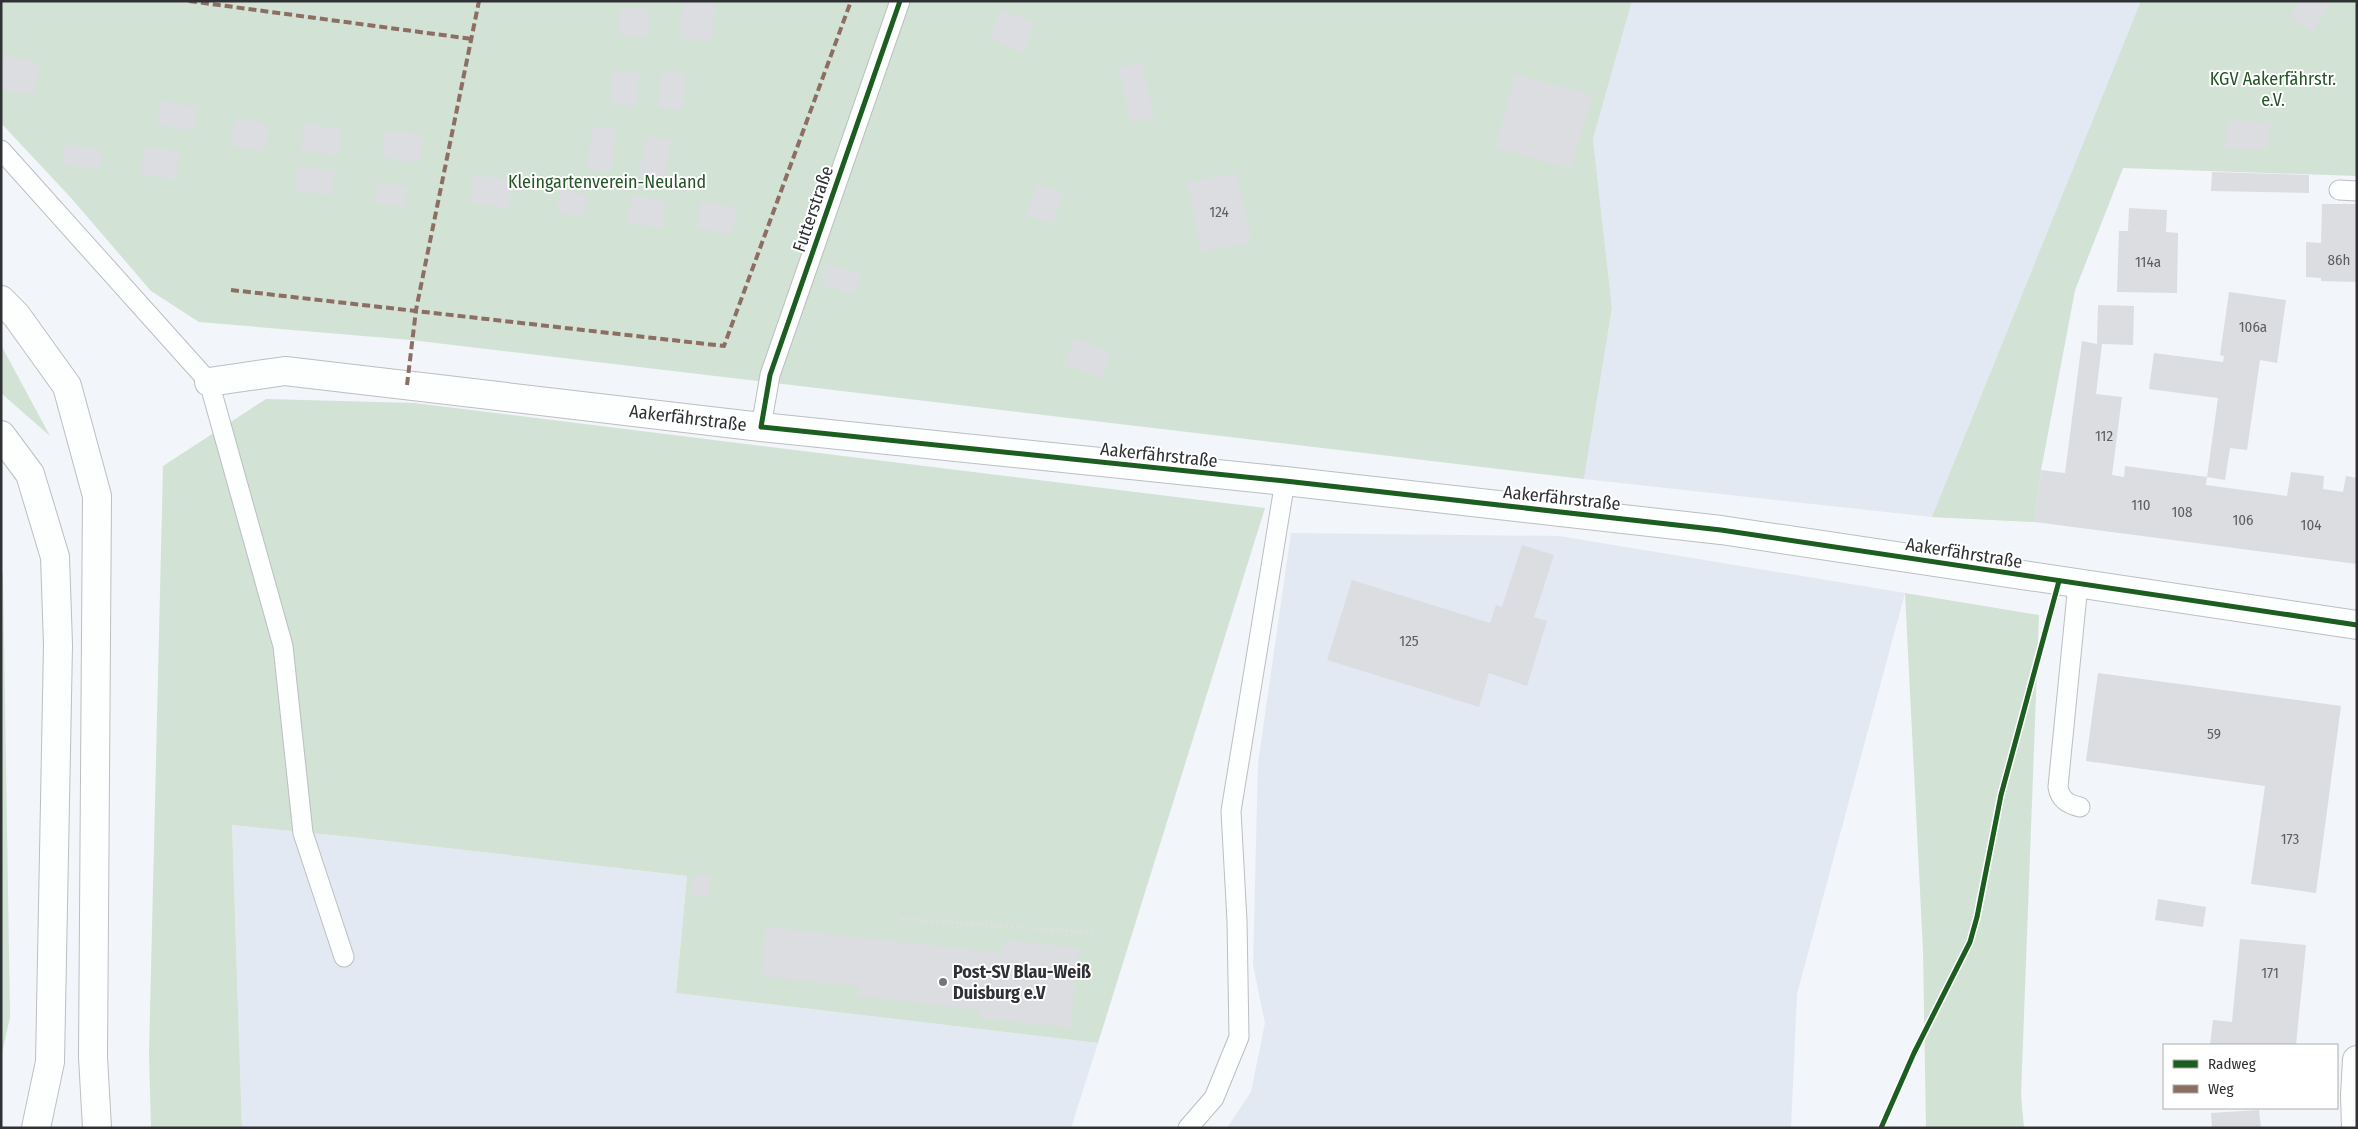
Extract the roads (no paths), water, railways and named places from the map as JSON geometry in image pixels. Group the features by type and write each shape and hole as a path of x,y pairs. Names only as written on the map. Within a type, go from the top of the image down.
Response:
{"main road":[{"path":"1,300 16,315 66,386 97,496 92,1057 97,1128"},
{"name":"Aakerfährstraße","path":"209,382 285,371 761,427 1285,481 1721,530 2357,625"},
{"path":"1,435 30,474 55,566 58,645 50,1062 36,1128"},
{"path":"2356,1128 2357,1060"}],"lane":[{"name":"Futterstraße","path":"761,427 770,375 900,1"},
{"path":"1,150 209,382 283,646 303,833 344,957"},
{"path":"1188,1128 1214,1098 1240,1037 1237,921 1231,810 1285,481"},
{"path":"2078,584 2058,786 2059,794 2064,801 2080,807"}],"place":[{"name":"Post-SV Blau-Weiß Duisburg e.V","path":"943,982"}],"park label":[{"name":"KGV Aakerfährstr. e.V.","path":"2273,89"},
{"name":"Kleingartenverein-Neuland","path":"607,182"}]}
